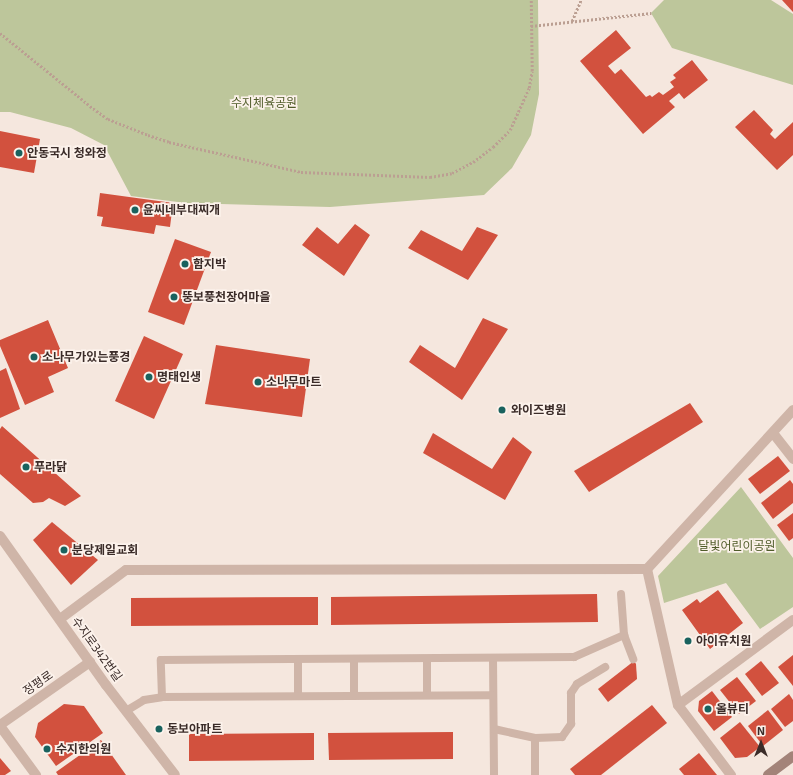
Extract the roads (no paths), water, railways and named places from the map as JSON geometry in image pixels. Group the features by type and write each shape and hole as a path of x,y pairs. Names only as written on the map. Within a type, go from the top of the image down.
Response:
{"main road":[{"path":"768,775 793,756"}],"street":[{"path":"60,620 126,570 647,569 793,410"},
{"path":"773,433 793,459"},
{"name":"수지로342번길","path":"0,536 90,662 175,775"},
{"path":"647,569 678,706 731,775"},
{"path":"678,706 793,620"},
{"name":"정평로","path":"0,725 90,662"},
{"path":"0,725 36,775"}],"lane":[{"path":"621,594 624,635 633,660"},
{"path":"162,697 161,660 574,657 624,635"},
{"path":"493,658 494,775"},
{"path":"298,659 298,696"},
{"path":"354,659 354,696"},
{"path":"427,659 427,695"},
{"path":"494,729 535,738 562,737 571,724 570,693 577,684 605,667"},
{"path":"126,711 144,700 162,697 493,695"},
{"path":"535,738 535,775"}],"place":[{"name":"안동국시 청와정","path":"19,153"},
{"name":"윤씨네부대찌개","path":"135,210"},
{"name":"함지박","path":"185,264"},
{"name":"뚱보풍천장어마을","path":"174,297"},
{"name":"소나무가있는풍경","path":"34,357"},
{"name":"명태인생","path":"149,377"},
{"name":"소나무마트","path":"258,382"},
{"name":"와이즈병원","path":"502,410"},
{"name":"푸라닭","path":"26,467"},
{"name":"분당제일교회","path":"64,550"},
{"name":"아이유치원","path":"688,641"},
{"name":"올뷰티","path":"708,709"},
{"name":"동보아파트","path":"159,729"},
{"name":"수지한의원","path":"47,749"}],"park label":[{"name":"수지체육공원","path":"264,103"},
{"name":"달빛어린이공원","path":"737,546"}]}
